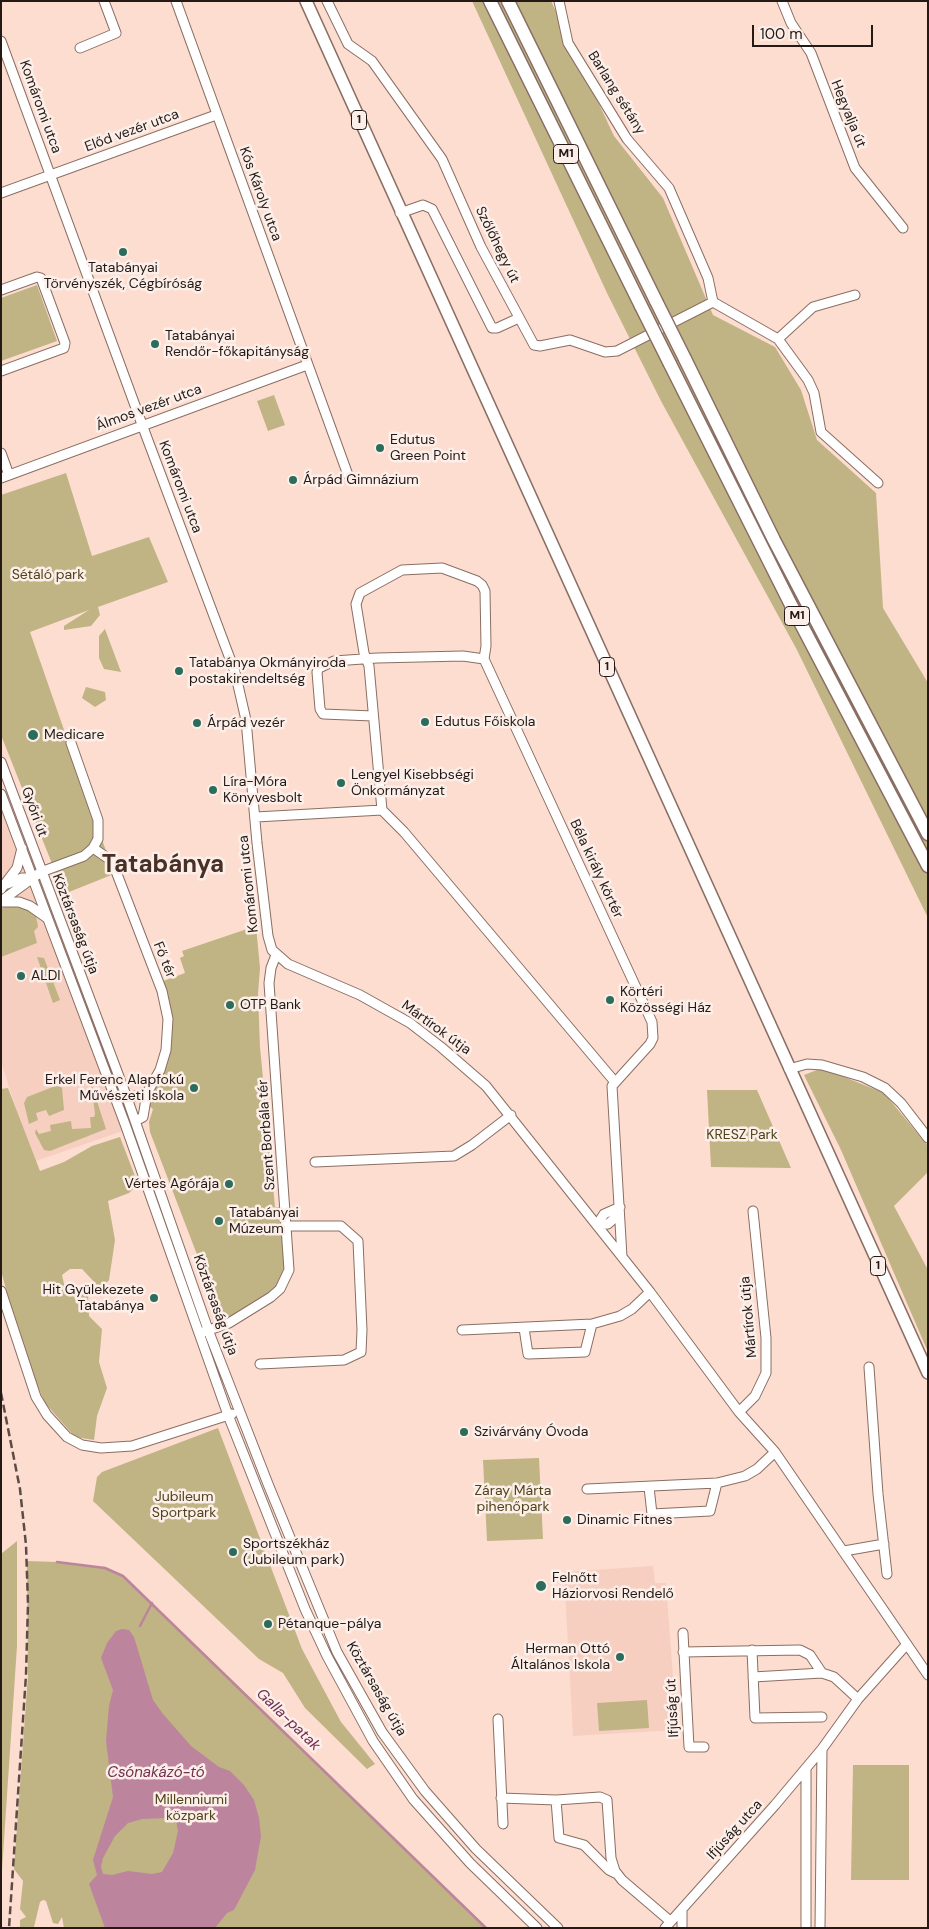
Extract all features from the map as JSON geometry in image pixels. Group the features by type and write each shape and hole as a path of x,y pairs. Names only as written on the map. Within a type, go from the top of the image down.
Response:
{"highway":[{"name":"M1","path":"490,1 785,594 928,866"},
{"name":"M1","path":"508,1 774,540 928,834"}],"main road":[{"name":"1","path":"306,1 400,213 928,1373"}],"street":[{"path":"80,48 116,33 104,1"},
{"name":"Kós Károly utca","path":"176,1 348,475"},
{"name":"Szőlőhegy út","path":"327,1 348,44 372,61 442,159 481,247 533,343 537,346 570,340 611,352 625,348 713,302"},
{"name":"Barlang sétány","path":"559,1 568,43 627,139 668,188 708,278 713,302"},
{"name":"Hegyalja út","path":"782,1 791,23 810,53 855,168 903,228"},
{"name":"Komáromi utca","path":"1,41 142,426 236,672 246,720 268,936 272,950 276,955"},
{"name":"Előd vezér utca","path":"1,193 216,115"},
{"path":"400,213 422,205 432,209 490,326 497,328 519,318"},
{"path":"1,290 41,278 66,343 64,348 1,371"},
{"path":"778,339 813,307 855,296"},
{"path":"713,302 778,339 808,380 814,393 821,432 878,483"},
{"name":"Álmos vezér utca","path":"5,476 307,365"},
{"path":"1,453 5,476"},
{"name":"Béla király körtér","path":"382,810 369,666 356,604 360,593 402,570 442,568 477,581 482,585 484,592 486,646 484,660 652,1022 654,1038 615,1082"},
{"path":"373,716 327,716 320,709 317,672 319,668 334,661 463,656 484,660"},
{"path":"41,872 84,856 93,848 99,830 98,820 72,743"},
{"name":"Győri út","path":"1,762 41,872"},
{"name":"Győri út","path":"1,794 33,878"},
{"path":"256,817 382,810 411,839 615,1082 612,1086 622,1258"},
{"path":"4,887 17,868 22,848"},
{"name":"Fő tér","path":"93,848 112,861 165,1003 169,1032 166,1050 160,1070 147,1093 143,1117 135,1121"},
{"name":"Köztársaság útja","path":"537,1928 436,1827 411,1796 373,1741 345,1693 305,1609 228,1415 125,1124 47,918 33,878 41,872 127,1098 209,1330 322,1620 337,1652 382,1732 451,1822 558,1928"},
{"path":"4,887 22,878 33,878"},
{"path":"1,901 33,878"},
{"path":"1,901 18,902 30,906 47,918"},
{"name":"Mártírok útja","path":"276,955 302,971 360,995 410,1023 465,1066 511,1115 650,1292 739,1412 775,1452 928,1676"},
{"name":"Szent Borbála tér","path":"198,1334 229,1323 280,1289 289,1270 288,1226 269,983 271,968 276,955"},
{"path":"789,1069 807,1064 822,1065 863,1076 885,1088 901,1103 928,1138"},
{"path":"127,1098 147,1093"},
{"path":"315,1162 442,1158 464,1151 511,1115"},
{"path":"597,1225 608,1224 617,1216 620,1207"},
{"name":"Mártírok útja","path":"739,1412 755,1396 766,1373 766,1338 753,1211"},
{"path":"260,1364 344,1360 361,1352 362,1330 358,1241 341,1226 288,1226"},
{"path":"1,1291 36,1398 46,1415 66,1437 82,1445 101,1448 132,1446 240,1411"},
{"path":"462,1330 592,1324 620,1316 632,1309 650,1292"},
{"path":"524,1328 528,1354 585,1352 592,1324"},
{"path":"869,1367 887,1574"},
{"path":"586,1489 717,1483 751,1472 775,1452"},
{"path":"649,1487 652,1514 710,1511 717,1483"},
{"path":"844,1551 884,1544"},
{"name":"Ifjúság út","path":"683,1633 689,1747 704,1747"},
{"name":"Ifjúság utca","path":"667,1925 806,1768 858,1699 906,1644"},
{"path":"752,1650 755,1718 822,1717"},
{"path":"684,1652 800,1650 810,1655 822,1673"},
{"path":"753,1677 822,1673 834,1677 858,1699"},
{"path":"498,1719 503,1824"},
{"path":"820,1928 822,1749"},
{"path":"806,1768 806,1928"},
{"path":"501,1798 556,1800 600,1797 607,1800 611,1858 618,1874 667,1925"},
{"path":"556,1800 557,1833 559,1838 584,1844 609,1870 618,1874"},
{"path":"682,1909 682,1928"}],"shaded area":[{"path":"1,808 140,1125 33,1162 1,1062"},
{"name":"Herman Ottó Általános Iskola","path":"653,1566 655,1583 666,1583 677,1730 573,1736 564,1572"}],"green space":[{"path":"472,1 551,1 614,136 663,198 713,315 775,347 801,390 817,440 876,493 883,608 928,683 928,918 797,650 661,401 607,293"},
{"path":"37,285 57,341 1,361 1,298"},
{"path":"274,395 285,425 268,431 257,401"},
{"name":"Sétáló park","path":"66,473 92,556 149,537 168,582 98,607 100,615 91,626 64,630 64,626 89,610 30,632 114,874 64,894 1,735 1,495"},
{"path":"105,629 121,672 104,669 99,658 99,636"},
{"path":"86,687 105,692 106,700 95,707 82,698"},
{"path":"7,906 31,909 36,916 38,927 34,931 37,943 1,957 1,909"},
{"path":"256,926 260,968 258,994 260,1047 275,1207 286,1207 290,1258 280,1289 224,1325 150,1132 149,1122 153,1109 146,1104 169,1032 158,983 185,973 180,958 184,956 182,951"},
{"path":"37,957 44,958 60,1000 53,1003"},
{"path":"822,1068 884,1093 928,1146 928,1172 894,1206 928,1270 928,1352 841,1150 804,1075"},
{"path":"91,1083 106,1129 50,1151 44,1150 35,1133 36,1129 39,1134 51,1131 50,1125 71,1121 72,1129 91,1128 90,1117 94,1117 95,1114"},
{"path":"58,1085 62,1088 64,1110 49,1116 46,1110 36,1113 38,1120 29,1124 24,1103 27,1097"},
{"path":"8,1088 40,1171 64,1162 92,1146 120,1137 138,1184 129,1193 108,1201 115,1240 109,1280 103,1287 98,1286 82,1269 70,1269 62,1275 64,1284 83,1289 88,1294 89,1316 102,1329 99,1362 107,1388 97,1416 94,1440 75,1437 45,1403 28,1364 1,1270 1,1089"},
{"name":"KRESZ Park","path":"707,1090 757,1090 791,1168 711,1167"},
{"name":"Jubileum Sportpark","path":"218,1428 302,1649 341,1722 375,1764 367,1769 305,1708 283,1673 259,1659 93,1501 97,1477 102,1472"},
{"name":"Záray Márta pihenőpark","path":"539,1458 543,1539 487,1541 483,1460"},
{"path":"17,1541 17,1646 1,1885 1,1554"},
{"name":"Millenniumi közpark","path":"27,1561 57,1562 105,1568 123,1576 486,1928 64,1928 62,1917 58,1924 53,1923 46,1901 43,1900 40,1902 34,1927 20,1928 20,1920 26,1917 20,1909 23,1881 14,1869 28,1675"},
{"path":"647,1700 649,1728 599,1731 597,1703"},
{"path":"853,1765 909,1765 909,1880 851,1880"}],"water":[{"name":"Csónakázó-tó","path":"122,1629 129,1630 134,1637 153,1700 163,1714 191,1746 219,1767 230,1771 244,1785 254,1800 261,1836 255,1870 234,1910 227,1913 215,1928 105,1928 89,1884 97,1875 93,1860 113,1797 106,1741 109,1706 113,1690 101,1658 107,1643 116,1631","holes":["168,1818 176,1821 178,1831 173,1853 162,1872 152,1874 128,1871 112,1875 103,1874 101,1867 103,1858 115,1836 128,1823 142,1819"]}],"waterway":[{"name":"Galla-patak","path":"57,1562 105,1568 123,1576 486,1928"},
{"path":"140,1626 152,1603"}],"railway":[{"path":"1,1393 20,1489 26,1545 28,1604 26,1675 9,1928"}],"place":[{"name":"Tatabányai Törvényszék, Cégbíróság","path":"123,252"},
{"name":"Tatabányai Rendőr-főkapitányság","path":"155,344"},
{"name":"Edutus Green Point","path":"380,448"},
{"name":"Árpád Gimnázium","path":"293,480"},
{"name":"Tatabánya Okmányiroda postakirendeltség","path":"179,671"},
{"name":"Edutus Főiskola","path":"425,722"},
{"name":"Árpád vezér","path":"197,723"},
{"name":"Medicare","path":"33,735"},
{"name":"Lengyel Kisebbségi Önkormányzat","path":"341,783"},
{"name":"Líra-Móra Könyvesbolt","path":"213,790"},
{"name":"ALDI","path":"21,976"},
{"name":"Körtéri Közösségi Ház","path":"610,1000"},
{"name":"OTP Bank","path":"230,1005"},
{"name":"Erkel Ferenc Alapfokú Művészeti Iskola","path":"194,1088"},
{"name":"Vértes Agórája","path":"229,1184"},
{"name":"Tatabányai Múzeum","path":"219,1221"},
{"name":"Hit Gyülekezete Tatabánya","path":"154,1298"},
{"name":"Szivárvány Óvoda","path":"464,1432"},
{"name":"Dinamic Fitnes","path":"567,1520"},
{"name":"Sportszékház (Jubileum park)","path":"233,1552"},
{"name":"Felnőtt Háziorvosi Rendelő","path":"541,1586"},
{"name":"Pétanque-pálya","path":"268,1624"},
{"name":"Herman Ottó Általános Iskola","path":"620,1657"}],"district":[{"name":"Tatabánya","path":"163,866"}]}
